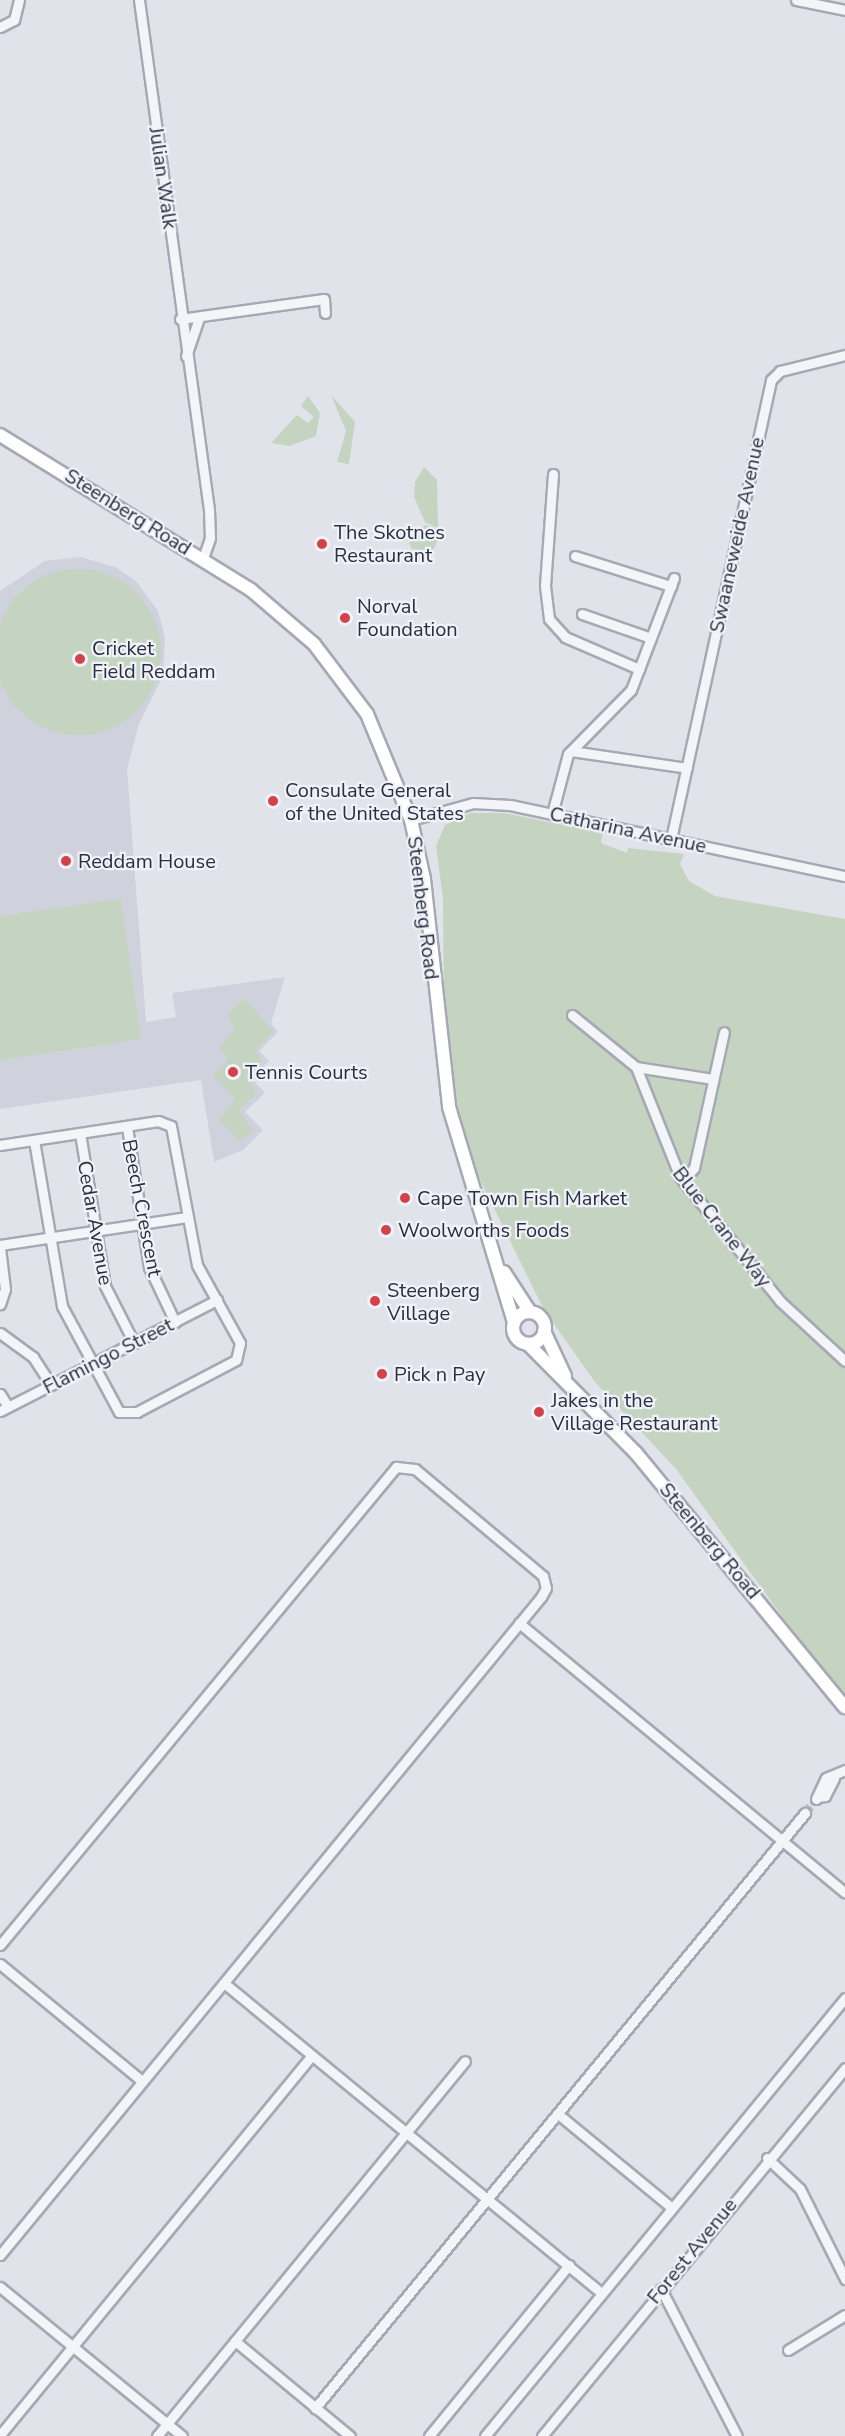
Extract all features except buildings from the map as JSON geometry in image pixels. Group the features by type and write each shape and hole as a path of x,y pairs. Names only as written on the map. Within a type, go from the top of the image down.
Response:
{"main road":[{"name":"Steenberg Road","path":"0,435 203,558 282,615 343,676 389,755 411,820 424,879 443,1076 480,1213 514,1322"},
{"name":"Steenberg Road","path":"480,1213 509,1284 530,1312"},
{"path":"530,1312 542,1318 544,1332 528,1344 515,1336 514,1322 530,1312"},
{"name":"Steenberg Road","path":"544,1332 568,1382"},
{"name":"Steenberg Road","path":"528,1344 636,1453 845,1707"}],"street":[{"path":"0,27 14,20 19,0"},
{"name":"Julian Walk","path":"139,0 180,319 209,510 210,538 203,558"},
{"path":"796,0 845,10"},
{"path":"180,319 324,299 325,313"},
{"name":"Julian Walk","path":"186,356 199,318"},
{"name":"Swaaneweide Avenue","path":"671,839 771,380 780,371 845,355"},
{"path":"553,474 545,586 549,620 565,637 639,669"},
{"path":"552,814 571,751 627,697 672,582 574,556"},
{"path":"582,614 651,638"},
{"path":"571,751 687,768"},
{"name":"Catharina Avenue","path":"411,820 486,803 552,814 845,876"},
{"path":"572,1015 636,1067 713,1079"},
{"path":"683,1181 694,1168 724,1032"},
{"name":"Blue Crane Way","path":"636,1067 666,1152 683,1181 788,1310 845,1362"},
{"path":"0,1144 126,1126 168,1123 175,1135 197,1265 241,1353 236,1360 128,1415 119,1412 62,1306 34,1140"},
{"name":"Beech Crescent","path":"126,1126 152,1277 175,1322"},
{"name":"Cedar Avenue","path":"80,1133 108,1294 134,1343"},
{"path":"0,1304 5,1281 0,1246 188,1217"},
{"name":"Flamingo Street","path":"4,1409 216,1300"},
{"path":"0,1333 33,1357 51,1385"},
{"path":"0,1394 4,1409"},
{"path":"0,1945 396,1467 415,1468 543,1576 544,1592 0,2255"},
{"path":"519,1623 845,1893"},
{"path":"817,1798 825,1796 830,1778 845,1770"},
{"path":"315,2408 805,1813"},
{"path":"0,1964 142,2081"},
{"path":"224,1983 602,2293"},
{"path":"485,2436 671,2206 845,1998"},
{"path":"0,2435 311,2056"},
{"path":"157,2436 465,2061"},
{"name":"Forest Avenue","path":"542,2436 767,2158 845,2068"},
{"path":"558,2114 671,2206"},
{"path":"767,2158 800,2189 845,2279"},
{"path":"429,2436 569,2265"},
{"path":"0,2287 182,2436"},
{"path":"661,2289 737,2436"},
{"path":"788,2350 845,2315"},
{"path":"236,2341 350,2436"}],"shaded area":[{"name":"Reddam House","path":"81,557 115,567 136,581 158,611 165,637 163,676 139,724 127,769 146,1022 176,1017 172,993 285,977 271,1023 278,1032 259,1051 269,1061 251,1078 265,1093 245,1112 263,1130 243,1150 214,1162 201,1080 0,1109 0,591 45,561"}],"green space":[{"path":"331,395 355,422 349,464 337,462 346,431"},
{"path":"308,396 320,413 316,436 290,446 271,443 297,415 308,423 314,417 301,406"},
{"path":"424,467 437,480 438,528 425,522 414,497 415,482"},
{"path":"425,525 443,530 431,554 418,560 409,543"},
{"name":"Cricket Field Reddam","path":"78,569 94,570 110,575 137,593 155,620 160,636 160,668 155,684 137,711 110,729 94,734 78,735 62,734 46,729 19,711 1,684 -4,668 -5,652 -4,636 1,620 19,593 46,575 62,570"},
{"path":"470,813 504,813 603,833 601,843 627,853 628,848 684,854 680,864 689,881 715,896 845,919 845,1704 676,1469 595,1382 544,1310 464,1147 444,1014 443,898 436,846 445,825"},
{"path":"121,899 141,1039 0,1060 0,916"},
{"name":"Tennis Courts","path":"244,998 273,1031 255,1051 262,1061 245,1078 257,1093 239,1110 253,1131 240,1142 219,1120 235,1099 213,1075 226,1063 228,1057 219,1047 235,1030 227,1015"}],"tunnel":[{"path":"805,1813 816,1799"}],"place":[{"name":"The Skotnes Restaurant","path":"322,544"},
{"name":"Norval Foundation","path":"345,618"},
{"name":"Cricket Field Reddam","path":"80,659"},
{"name":"Consulate General of the United States","path":"273,801"},
{"name":"Reddam House","path":"66,861"},
{"name":"Tennis Courts","path":"233,1072"},
{"name":"Cape Town Fish Market","path":"405,1198"},
{"name":"Woolworths Foods","path":"386,1230"},
{"name":"Steenberg Village","path":"375,1301"},
{"name":"Pick n Pay","path":"382,1374"},
{"name":"Jakes in the Village Restaurant","path":"539,1412"}]}
